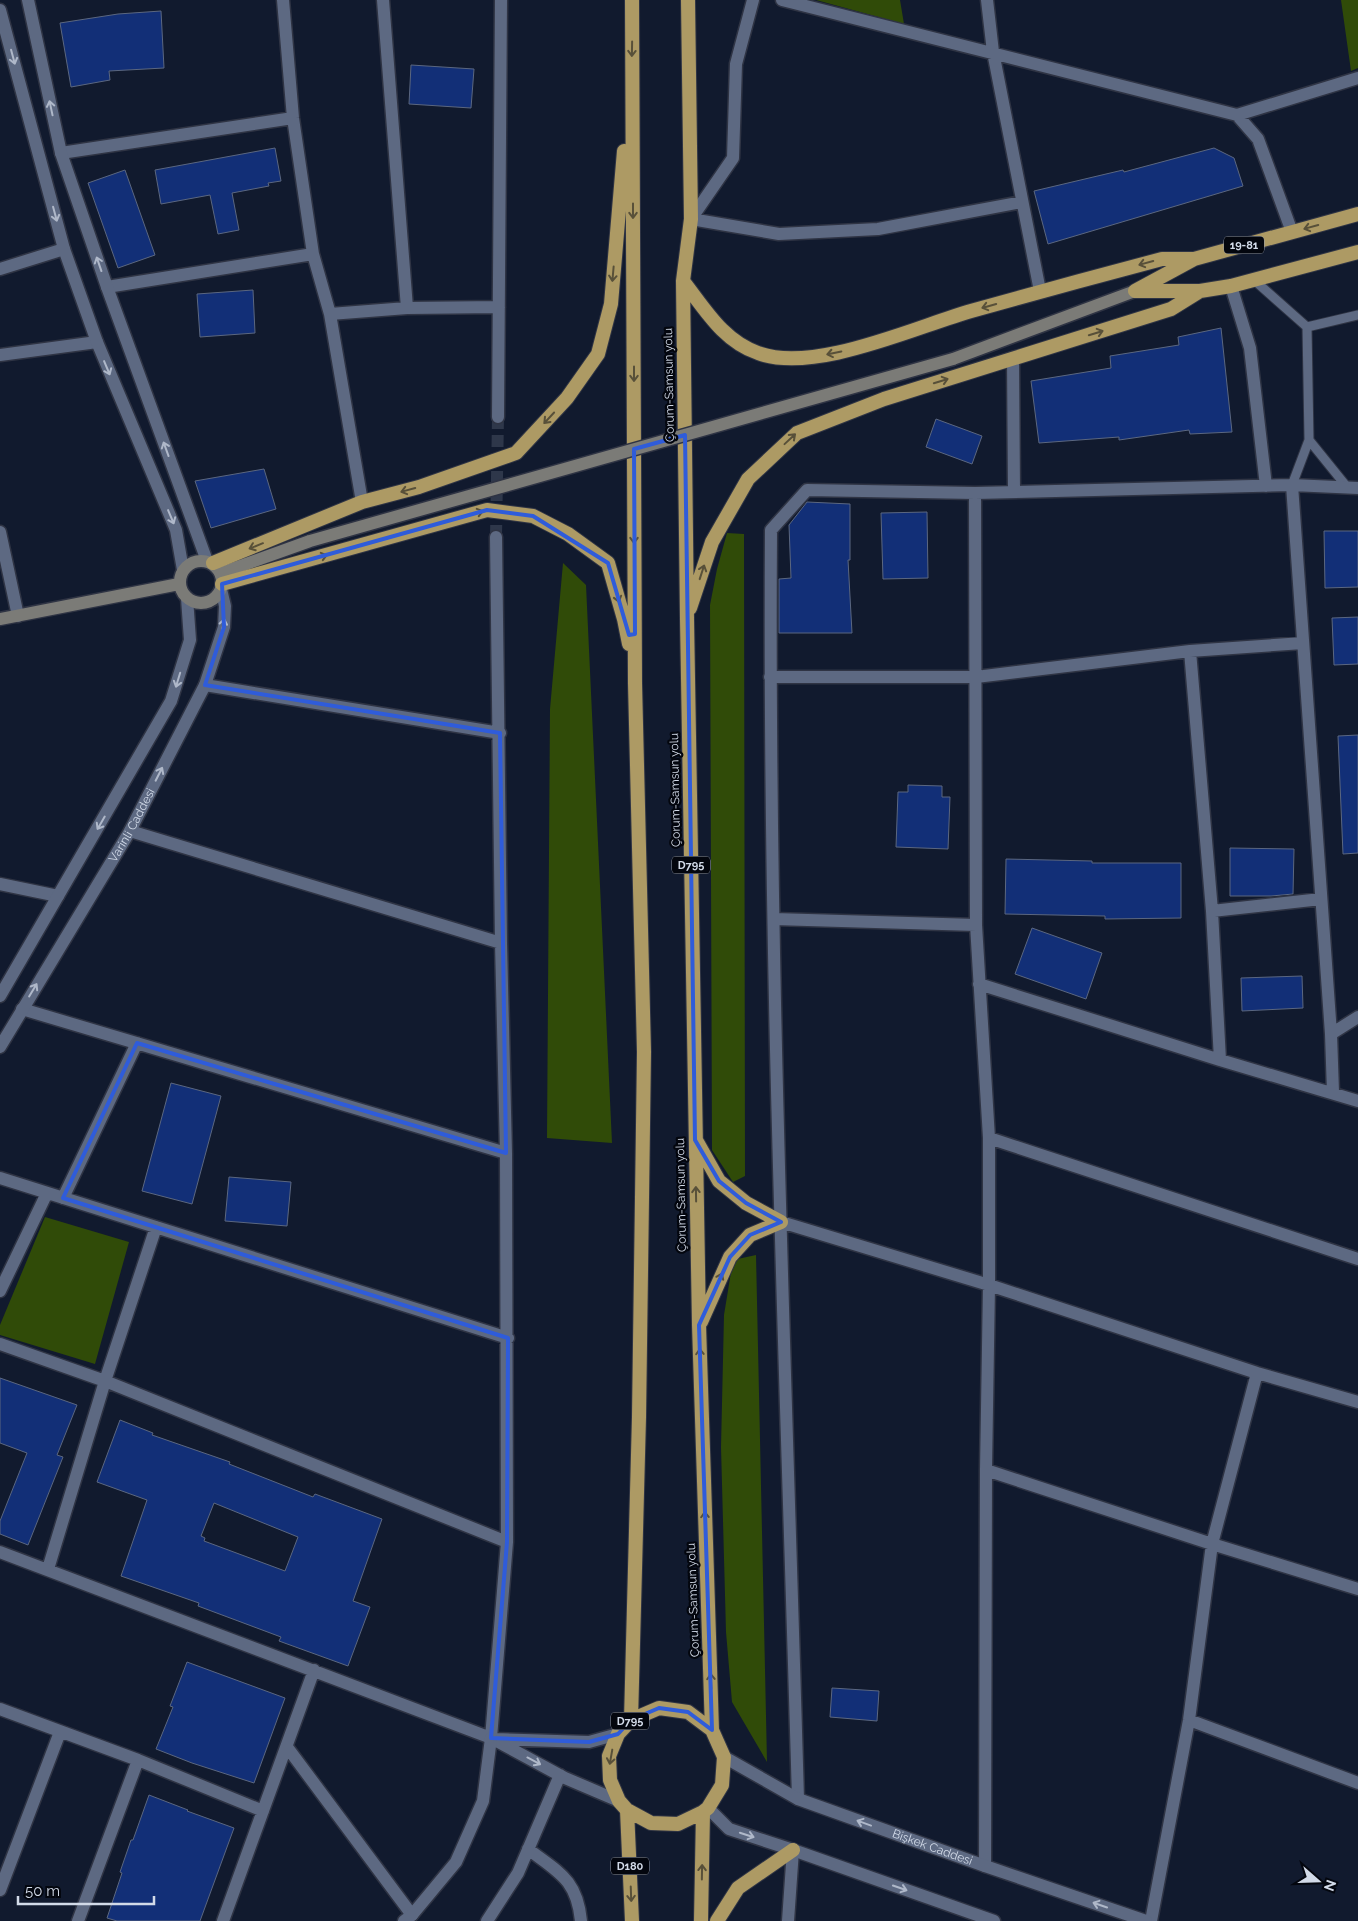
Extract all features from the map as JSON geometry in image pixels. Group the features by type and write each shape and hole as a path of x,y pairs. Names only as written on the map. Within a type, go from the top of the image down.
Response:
{"highway":[{"name":"D795","path":"632,0 635,683 644,1052 639,1418 632,1720"},
{"name":"Çorum-Samsun yolu","path":"688,0 691,220 683,281 695,1140 712,1730 724,1757 722,1785 705,1810"},
{"path":"217,574 362,502 419,487 516,453 567,398 598,354 610,304 632,68"},
{"name":"19-81","path":"1135,292 1194,259 1358,214"},
{"path":"1135,292 1200,291 1232,286 1358,252"},
{"path":"683,281 717,326 736,343 759,354 780,358 813,357 853,349 946,318 1162,259 1194,259"},
{"path":"687,618 712,542 748,479 797,433 884,399 1171,309 1200,291"},
{"path":"217,574 487,510 534,516 568,534 608,563 624,620 635,683"},
{"path":"695,1140 718,1181 746,1203 781,1222"},
{"path":"699,1325 730,1257 750,1235 781,1222"},
{"name":"Çorum-Samsun yolu","path":"632,1921 624,1806 610,1780 609,1756 618,1734 632,1720 659,1708 688,1712 712,1730"},
{"path":"624,1806 651,1823 678,1824 705,1810 701,1921"},
{"path":"717,1921 738,1888 793,1850"}],"main road":[{"path":"217,574 214,599 203,604 197,603 187,598 182,592 179,584 183,570 191,563 217,574 310,541 953,359 1135,292"},
{"path":"0,619 179,584"}],"street":[{"name":"Varinli Caddesi","path":"0,1047 130,831 205,685 224,627 225,606 217,574 107,287 61,153 28,0"},
{"path":"282,0 293,118 312,254 330,314 362,502"},
{"path":"384,0 407,308"},
{"path":"498,417 501,0"},
{"path":"753,0 736,64 733,158 691,220 779,234 878,229 1022,202"},
{"path":"782,0 1237,114 1358,78"},
{"path":"987,0 993,52 1040,291"},
{"path":"0,10 64,249 96,342 176,530 183,570"},
{"path":"1237,114 1258,139 1292,232"},
{"path":"61,153 293,118"},
{"path":"0,268 64,249"},
{"path":"107,287 312,254"},
{"path":"1232,286 1250,348 1266,486"},
{"path":"330,314 407,308 499,307"},
{"path":"0,354 96,342"},
{"path":"1013,358 1014,492"},
{"path":"1292,485 1331,1034 1333,1092"},
{"path":"798,1799 774,919 770,677 771,530 807,490 975,493 1292,485 1353,487"},
{"path":"975,493 976,925 989,1138 990,1285 986,1470 985,1866"},
{"path":"0,532 18,616"},
{"path":"287,1748 408,1918 456,1862 483,1801 491,1738 507,1542 508,1338 506,1153 501,943 500,733 496,536"},
{"path":"0,996 171,701 190,640 187,598"},
{"path":"770,677 976,677 1190,651 1303,643"},
{"path":"1190,651 1212,911 1220,1060"},
{"path":"205,685 500,733"},
{"path":"130,831 501,943"},
{"path":"0,884 58,896"},
{"path":"1212,911 1321,899"},
{"path":"774,919 976,925"},
{"path":"979,984 1220,1060 1333,1092 1358,1101"},
{"path":"22,1008 506,1153"},
{"path":"1331,1034 1358,1017"},
{"path":"63,1198 137,1043"},
{"path":"989,1138 1358,1259"},
{"path":"0,1178 508,1338"},
{"path":"0,1291 47,1193"},
{"path":"781,1222 990,1285 1257,1373 1358,1402"},
{"path":"48,1570 156,1227"},
{"path":"0,1344 106,1382 507,1542"},
{"path":"1151,1921 1189,1720 1212,1544 1257,1373"},
{"path":"986,1470 1212,1544 1358,1589"},
{"path":"0,1552 491,1738 560,1775 624,1806"},
{"path":"223,1921 314,1670"},
{"path":"0,1709 138,1760 263,1811"},
{"path":"1189,1720 1358,1783"},
{"path":"0,1890 60,1732"},
{"path":"491,1738 590,1742 618,1734"},
{"name":"Bişkek Caddesi","path":"724,1757 798,1799 1146,1921"},
{"path":"78,1921 138,1760"},
{"path":"487,1921 518,1874 560,1775"},
{"path":"705,1810 729,1829 994,1921"},
{"path":"528,1849 568,1880 577,1896 581,1921"},
{"path":"788,1921 793,1850"}],"lane":[{"path":"1254,280 1306,328 1309,440 1292,485"},
{"path":"1306,328 1358,315"},
{"path":"1309,440 1353,487"}],"highlighted area":[{"path":"685,435 695,1140 719,1181 746,1203 781,1222 750,1235 730,1257 699,1325 712,1730 688,1712 659,1708 631,1720 618,1734 589,1742 491,1738 507,1542 508,1338 63,1198 137,1043 506,1153 500,733 205,685 224,627 222,584 487,510 533,516 608,563 629,635 635,634 634,449"}],"green space":[{"path":"816,0 900,0 904,24"},
{"path":"1341,0 1358,0 1358,68 1351,71"},
{"path":"727,533 744,534 745,1176 733,1182 712,1150 710,605"},
{"path":"563,563 586,585 612,1143 547,1138 550,709"},
{"path":"45,1217 129,1242 95,1364 0,1335 0,1325"},
{"path":"756,1255 767,1762 732,1702 726,1632 721,1447 724,1315 733,1260"}],"building":[{"path":"161,11 164,68 109,71 110,80 71,87 60,23 118,14"},
{"path":"411,65 474,69 471,108 409,104"},
{"path":"275,148 281,181 268,183 269,186 232,193 239,230 218,234 210,195 161,204 155,170"},
{"path":"1214,148 1234,158 1243,186 1048,244 1034,191 1123,170 1124,172"},
{"path":"125,170 155,255 118,268 88,183"},
{"path":"253,290 255,333 200,337 197,294"},
{"path":"1221,328 1232,432 1190,434 1189,430 1119,440 1119,437 1039,443 1031,381 1111,368 1110,356 1179,345 1178,337"},
{"path":"936,419 982,436 972,464 926,447"},
{"path":"264,469 276,509 211,528 195,481"},
{"path":"807,502 850,504 850,560 848,560 852,633 779,633 779,579 791,578 789,525"},
{"path":"927,512 928,578 883,579 881,513"},
{"path":"1324,531 1358,531 1358,587 1325,588"},
{"path":"1358,617 1358,664 1334,665 1332,618"},
{"path":"1358,735 1358,853 1343,854 1338,736"},
{"path":"908,785 942,786 942,797 950,797 948,849 896,847 898,792 908,792"},
{"path":"1230,848 1294,849 1293,894 1230,896"},
{"path":"1006,859 1092,861 1092,863 1181,863 1181,918 1105,919 1105,916 1005,914"},
{"path":"1032,928 1102,953 1086,999 1015,974"},
{"path":"1302,976 1303,1008 1242,1011 1241,978"},
{"path":"171,1083 221,1096 192,1204 142,1191"},
{"path":"229,1177 291,1182 287,1226 225,1221"},
{"path":"0,1378 77,1405 57,1455 63,1457 28,1545 0,1534 0,1521 27,1453 0,1443"},
{"path":"120,1420 153,1433 152,1435 230,1462 229,1464 313,1497 315,1494 382,1519 353,1601 370,1607 348,1666 279,1641 281,1637 198,1606 199,1603 121,1576 147,1500 97,1482","holes":["214,1503 298,1537 285,1571 204,1541 205,1538 201,1536"]},
{"path":"187,1662 285,1698 254,1783 156,1749 173,1707 170,1706"},
{"path":"832,1688 879,1691 877,1721 830,1717"},
{"path":"149,1795 234,1828 200,1921 117,1921 107,1918 122,1873 120,1872"}],"tunnel":[{"path":"496,537 498,417"}]}
